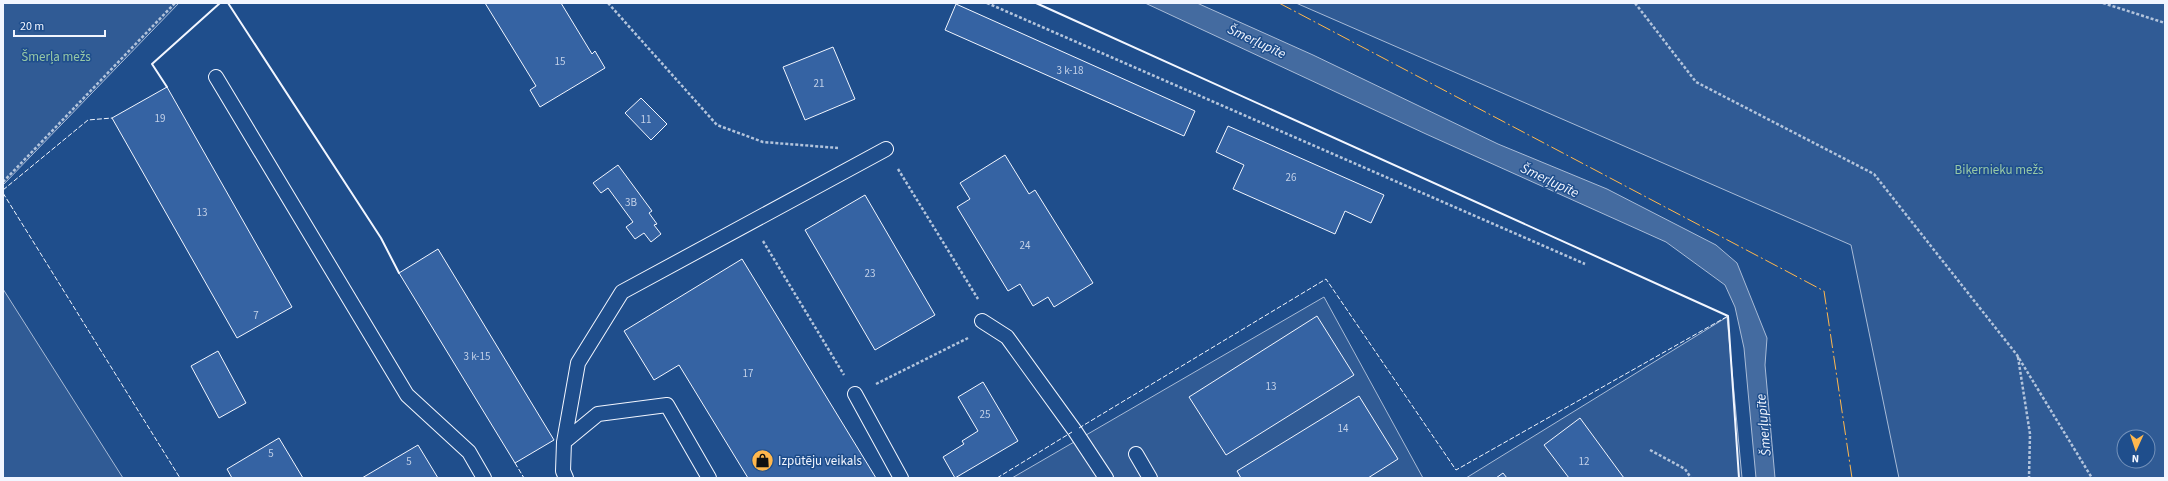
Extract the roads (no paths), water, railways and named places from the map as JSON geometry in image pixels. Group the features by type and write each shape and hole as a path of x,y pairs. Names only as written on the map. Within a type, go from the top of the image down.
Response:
{"lane":[{"path":"216,77 407,395 469,452 484,478"},
{"path":"566,478 562,471 564,442 578,363 622,292 886,149"},
{"path":"982,321 1007,337 1075,431 1106,478"},
{"path":"855,394 901,478"},
{"path":"564,442 598,414 667,405 709,478"},
{"path":"1136,454 1150,478"}],"water":[{"name":"Šmerļupīte","path":"1145,3 1197,3 1313,55 1498,144 1607,189 1716,245 1737,263 1767,338 1765,365 1775,478 1756,478 1744,348 1735,307 1725,285 1666,242 1426,134"}],"place":[{"name":"Izpūtēju veikals","path":"762,460"}],"park label":[{"name":"Šmerļa mežs","path":"56,56"},
{"name":"Biķernieku mežs","path":"1999,169"}]}
